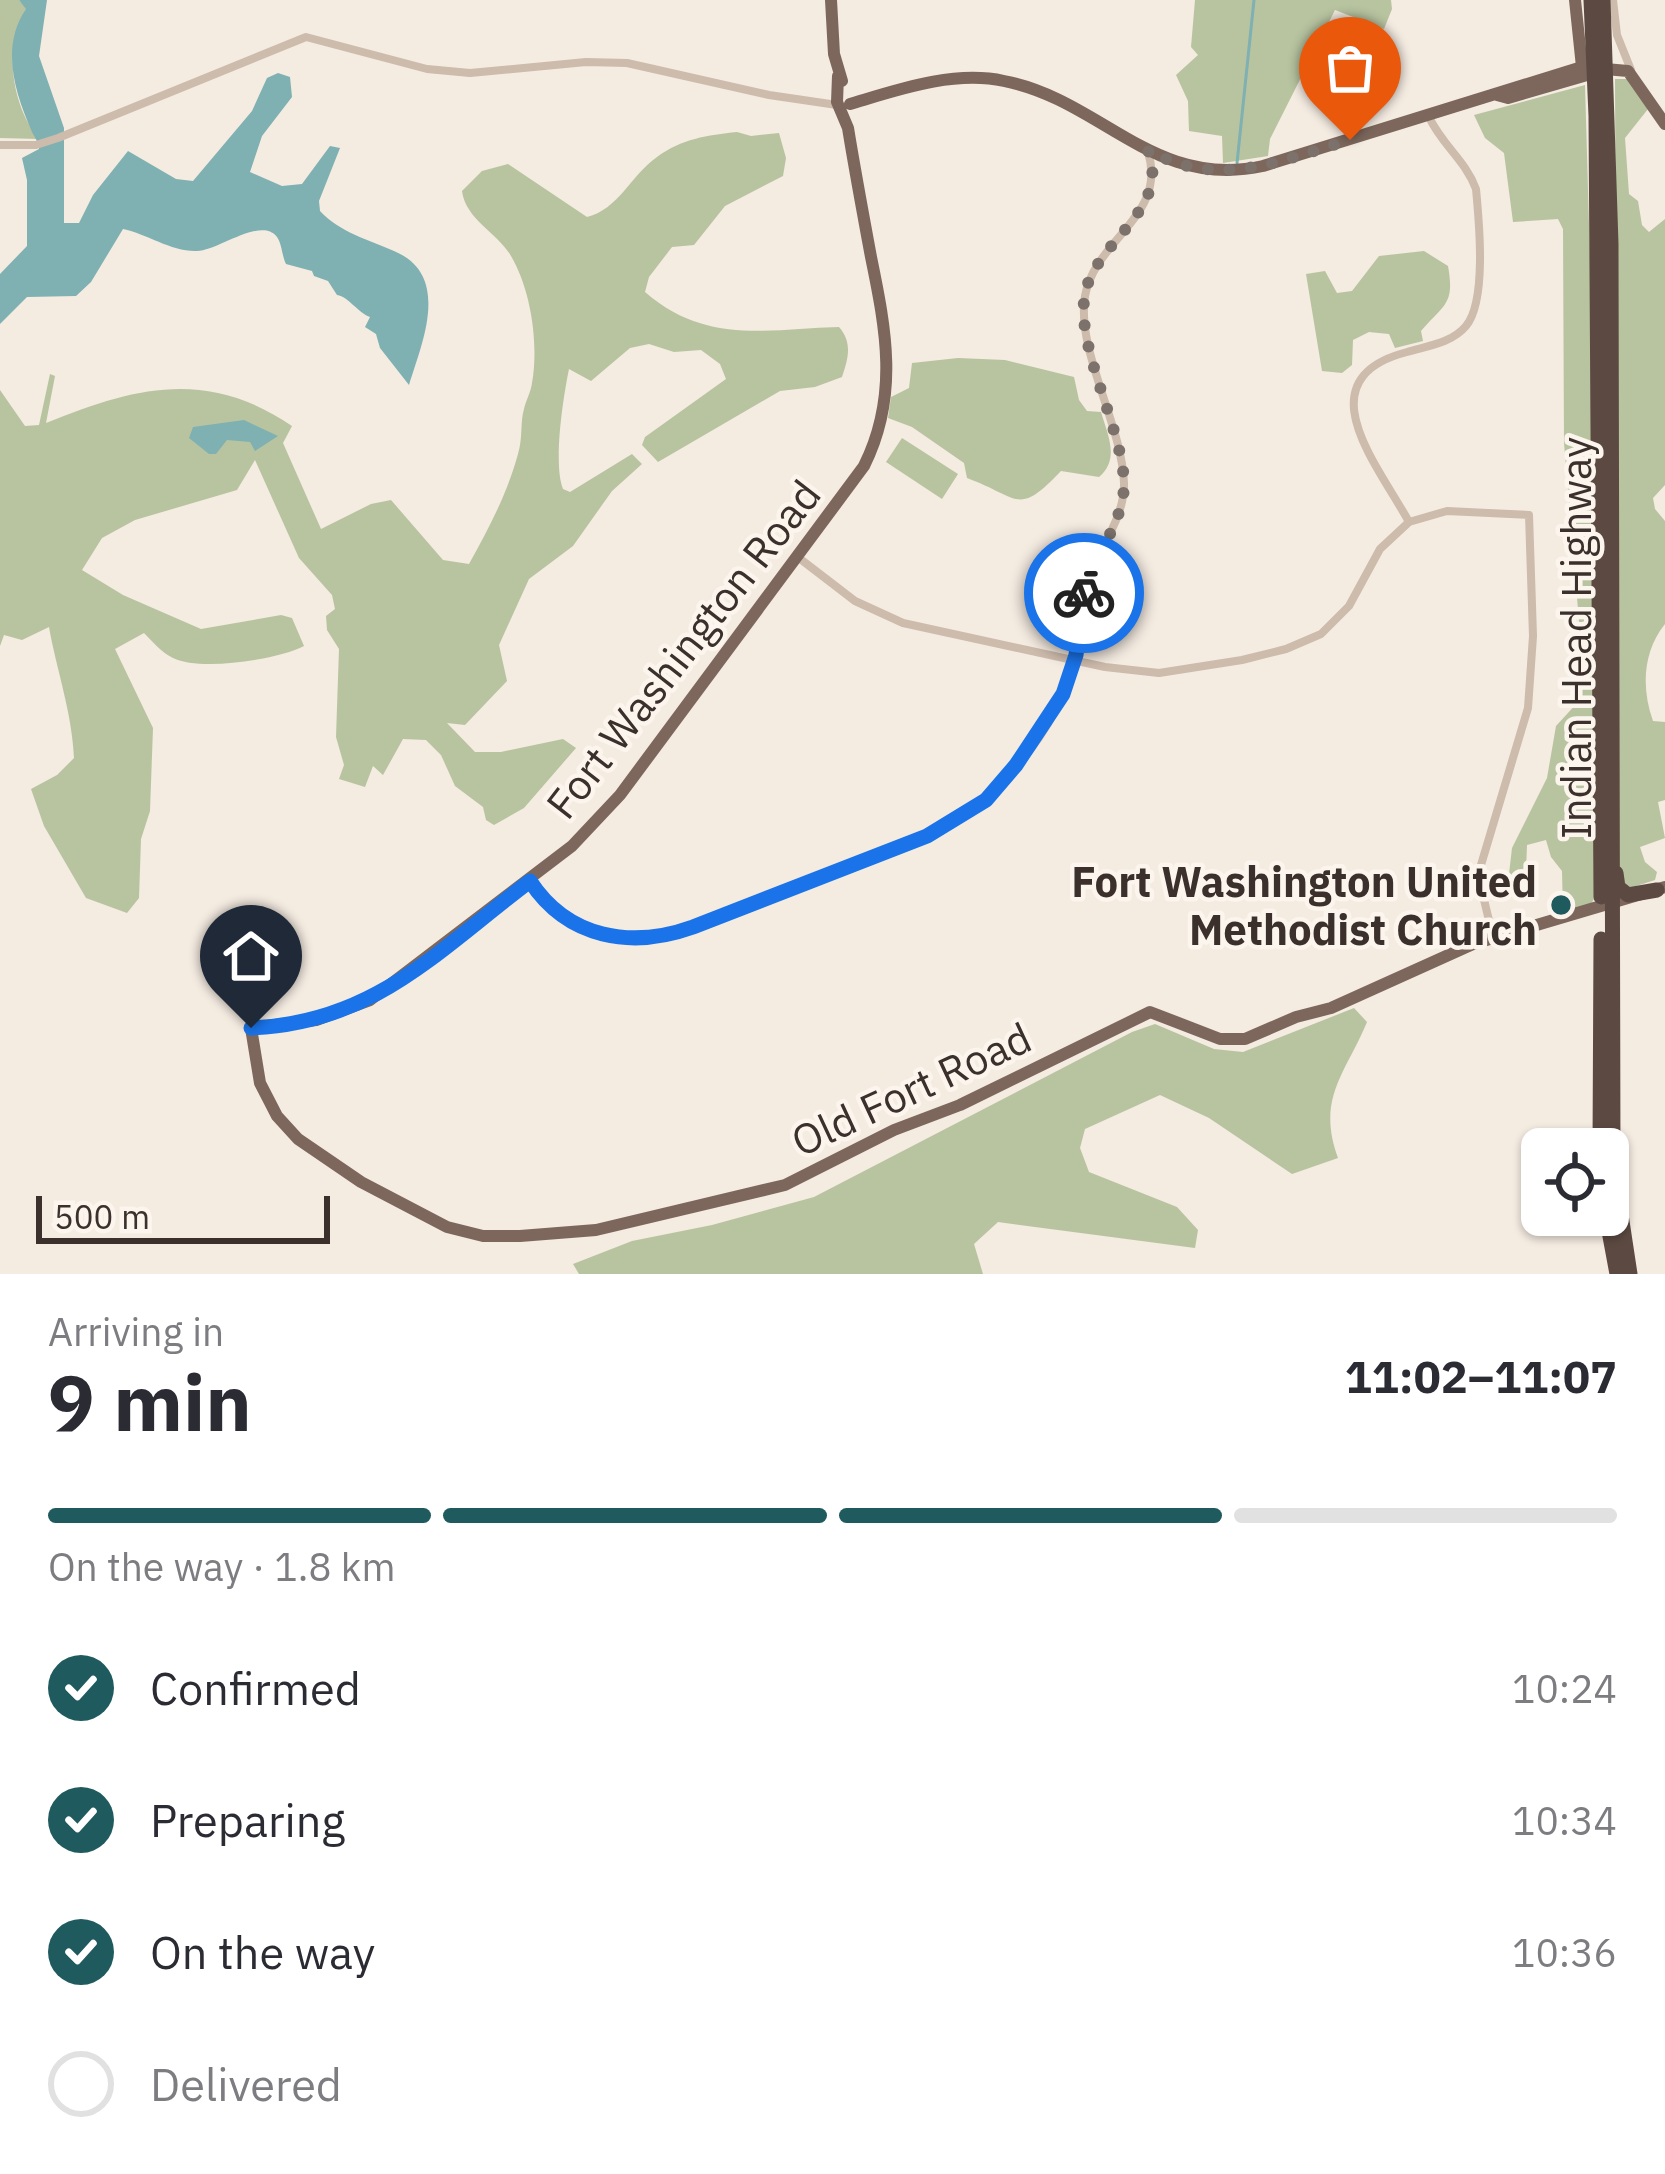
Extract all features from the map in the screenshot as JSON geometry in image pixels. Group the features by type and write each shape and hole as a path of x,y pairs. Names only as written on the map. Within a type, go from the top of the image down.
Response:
{"highway":[{"name":"Indian Head Highway","path":"1591,0 1611,223 1612,809 1601,1128"},
{"name":"Indian Head Highway","path":"1603,0 1595,68 1606,905 1613,1162 1630,1274"},
{"path":"1612,809 1618,887 1628,895 1661,889"},
{"path":"1610,1236 1617,1274"}],"main road":[{"name":"Fort Washington Road","path":"251,1028 316,1020 370,1000 572,847 620,795 864,466 877,436 887,386 888,343 841,101 831,0"},
{"path":"1575,0 1578,33 1595,68"},
{"path":"841,101 950,80 994,79 1038,92 1192,169 1247,170 1497,95 1508,98 1595,68 1620,68 1634,77 1665,124"},
{"path":"1129,139 1140,128"},
{"name":"Old Fort Road","path":"251,1028 260,1084 277,1116 298,1138 361,1183 464,1233 563,1235 785,1185 1150,1012 1220,1039 1245,1039 1331,1008 1492,937 1661,889"}],"street":[{"path":"1613,0 1617,35 1634,77"},
{"path":"0,145 27,146 65,135 306,37 427,69 486,72 617,62 769,94 841,101"},
{"path":"1409,522 1360,435 1352,404 1358,382 1371,367 1452,338 1467,326 1477,305 1476,189 1468,171 1442,143 1429,116"},
{"path":"530,881 551,906 580,926 614,938 652,939 916,841 964,815 1005,780 1058,704 1075,661 1086,583 1118,514 1124,485 1120,452 1086,334 1085,298 1094,272 1150,196 1153,178 1148,150"},
{"path":"799,558 855,601 889,619 1075,661 1174,672 1242,660 1309,640 1345,611 1380,549 1409,522 1448,511 1529,515 1533,636 1528,708 1478,875 1492,937"}],"green space":[{"path":"0,0 19,0 27,8 15,40 14,75 22,110 39,139 0,138"},
{"path":"1195,0 1391,0 1392,9 1384,29 1335,10 1270,139 1268,156 1223,163 1222,136 1189,131 1188,101 1176,75 1198,55 1191,47"},
{"path":"1615,79 1627,79 1648,109 1625,138 1629,194 1638,201 1642,225 1649,232 1665,219 1665,485 1653,498 1665,521 1665,624 1648,658 1646,683 1653,721 1665,722 1665,800 1658,802 1665,838 1640,847 1645,862 1657,872 1655,880 1627,889 1618,866"},
{"path":"1585,85 1592,327 1594,899 1563,914 1562,871 1546,840 1527,845 1526,871 1533,879 1534,896 1520,894 1506,900 1512,848 1547,778 1556,726 1578,702 1581,645 1564,443 1563,229 1558,219 1513,222 1504,153 1485,138 1474,115"},
{"path":"737,132 751,136 779,133 786,158 783,176 725,206 694,245 672,247 649,277 645,292 668,309 714,327 762,331 839,327 848,345 846,364 842,377 815,387 780,391 658,462 642,445 645,437 726,379 720,364 701,350 674,352 649,344 630,348 591,381 569,369 559,448 563,489 570,492 632,454 642,464 612,491 573,546 529,579 499,645 507,681 465,725 447,723 475,752 501,752 563,739 576,748 524,808 494,825 486,820 483,807 455,786 441,755 426,740 403,739 383,775 373,766 365,787 339,779 344,765 336,737 339,649 327,630 326,616 335,609 332,595 299,558 255,460 237,490 135,520 102,538 82,570 123,595 201,629 281,615 292,618 304,646 221,664 173,658 144,633 115,649 153,728 150,811 141,839 139,898 127,913 86,898 44,826 31,789 57,775 74,758 49,627 22,640 4,635 0,646 0,390 25,426 39,425 50,374 55,376 46,423 141,393 200,390 230,396 292,426 283,443 321,529 371,504 391,500 443,560 469,564 514,469 534,351 532,318 518,270 505,248 469,210 462,191 482,171 508,164 587,217 608,207 666,151 695,139"},
{"path":"1424,251 1448,266 1450,289 1446,303 1421,331 1423,341 1395,348 1389,334 1369,332 1353,340 1352,365 1342,373 1322,371 1306,274 1325,271 1337,293 1352,291 1379,256"},
{"path":"1005,360 1074,377 1087,411 1101,412 1110,447 1105,470 1099,477 1061,471 1026,499 1009,497 967,478 964,463 912,427 888,418 891,397 909,388 912,363"},
{"path":"902,438 958,474 942,499 886,462"},
{"path":"1354,1008 1367,1022 1332,1102 1330,1119 1338,1158 1292,1174 1209,1118 1160,1095 1085,1129 1080,1148 1089,1172 1177,1207 1198,1230 1195,1248 998,1222 974,1244 983,1274 579,1274 573,1264 632,1241 814,1197 1155,1024 1214,1049 1243,1052"}],"water":[{"path":"19,0 47,0 39,56 64,128 64,223 79,223 93,195 128,151 176,179 193,181 252,111 267,78 278,73 290,77 292,97 262,136 250,172 282,186 302,184 330,146 340,148 319,201 320,211 345,230 412,262 428,293 425,330 409,385 380,348 376,334 365,327 370,317 337,295 328,281 286,264 277,237 261,230 197,251 123,229 91,282 76,296 27,297 0,324 0,274 27,246 27,180 22,158 39,149 13,70 14,39 26,9"},
{"path":"244,420 278,436 255,451 250,442 227,440 216,454 189,438 193,427"}],"waterway":[{"path":"1237,163 1254,0"}],"way so far":[{"path":"1084,593 1118,514 1124,485 1120,452 1086,334 1085,298 1094,272 1150,196 1153,178 1148,150 1182,166 1238,170 1350,140"}],"place":[{"name":"Fort Washington United Methodist Church","path":"1561,905"}],"route":[{"path":"251,1028 316,1020 370,1000 530,881 551,906 580,926 614,938 652,939 944,828 986,800 1005,780 1058,704 1076,655 1084,593"}]}
